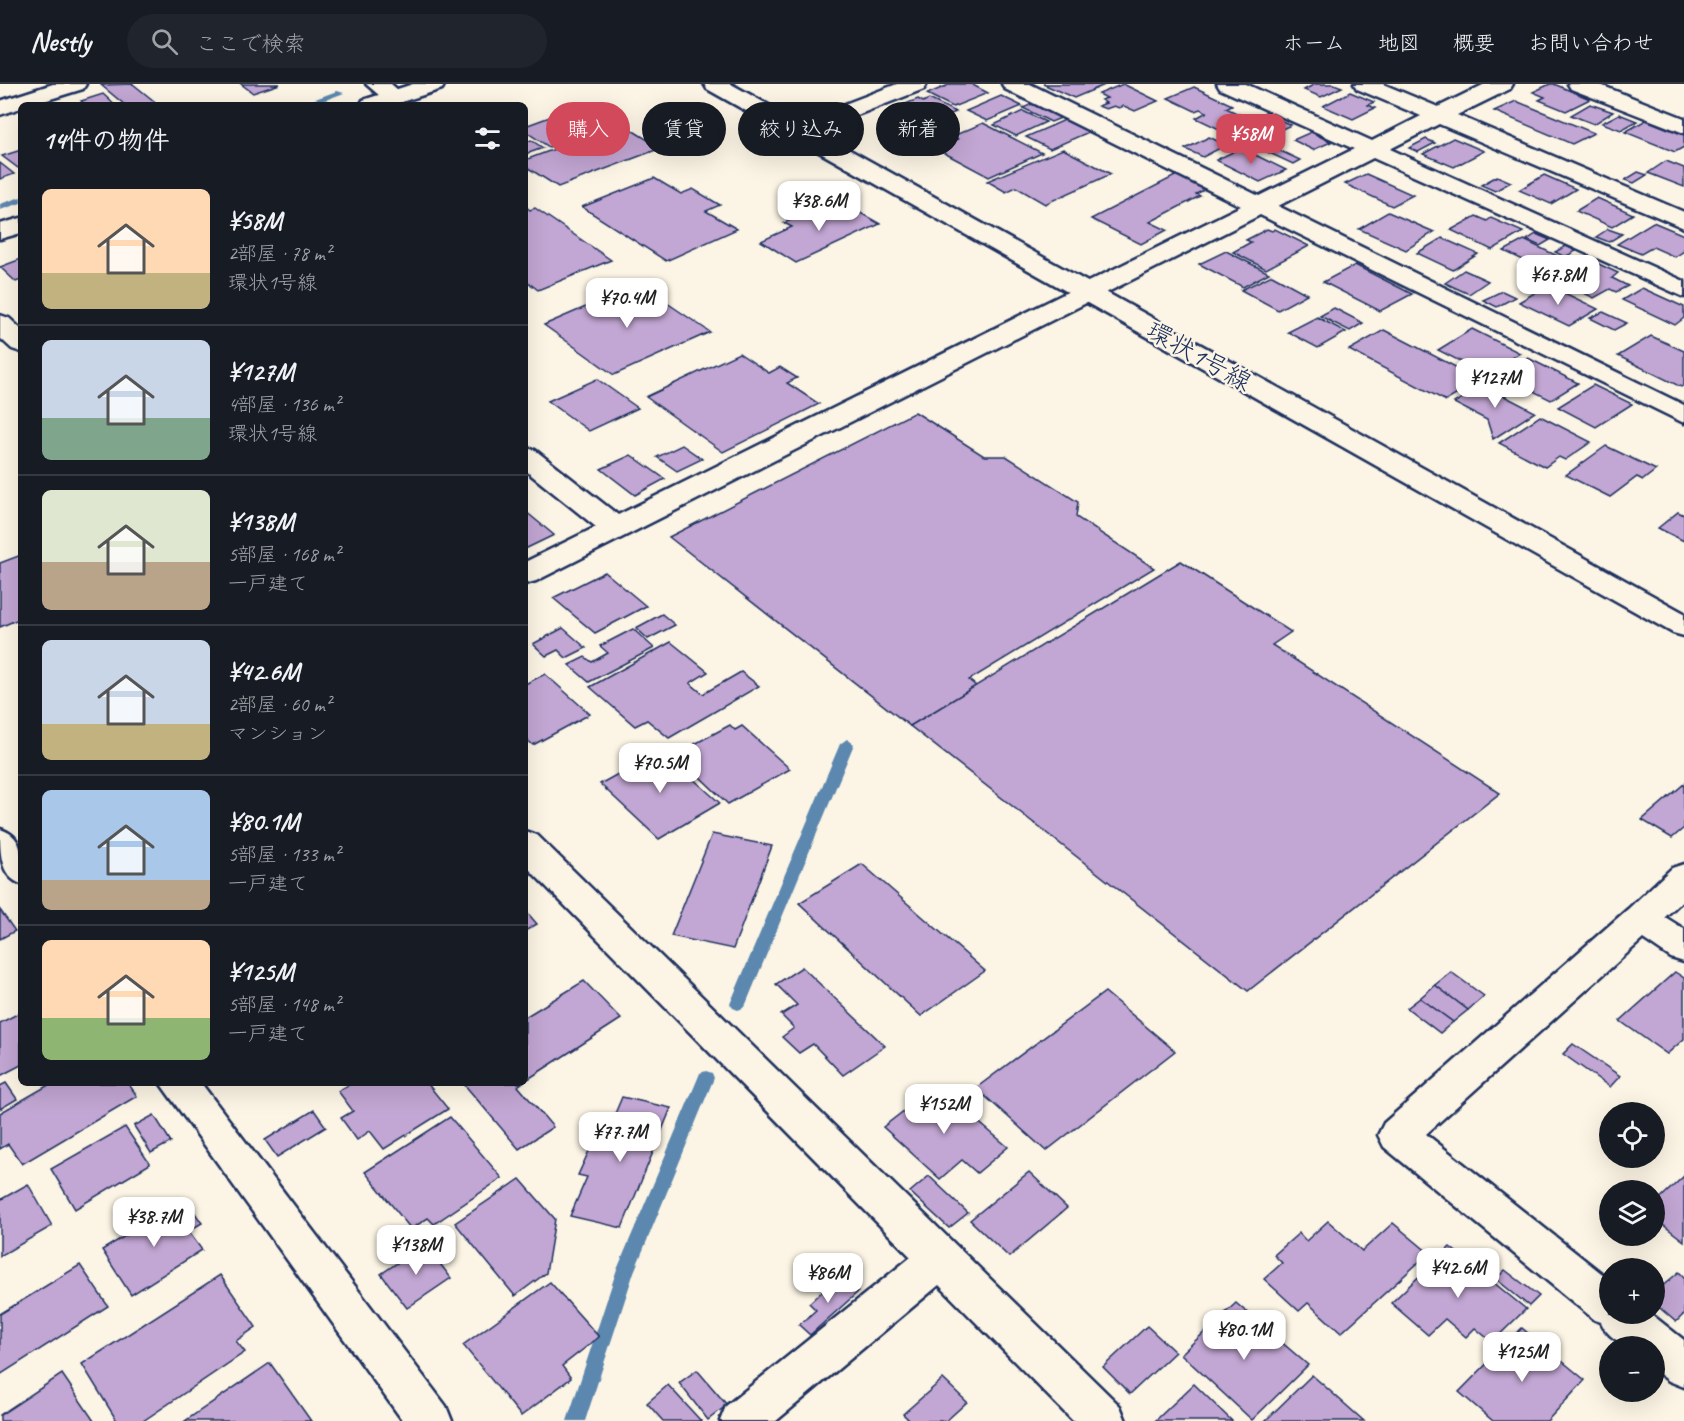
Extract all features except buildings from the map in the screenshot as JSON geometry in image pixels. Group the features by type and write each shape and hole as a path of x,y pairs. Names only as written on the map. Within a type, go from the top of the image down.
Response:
{"street":[{"path":"18,102 73,84"},
{"path":"377,84 395,97"},
{"path":"380,102 434,84"},
{"name":"環状1号線","path":"715,84 747,102"},
{"path":"864,104 916,84"},
{"path":"1013,84 1684,415"},
{"path":"1228,84 1684,290"},
{"path":"1365,84 1684,221"},
{"path":"528,572 1089,293 1258,204 1502,84"},
{"path":"1579,84 1684,126"},
{"path":"0,108 18,102"},
{"name":"環状1号線","path":"844,156 1684,626"},
{"path":"0,232 18,226"},
{"path":"0,323 18,341"},
{"path":"528,458 616,528"},
{"path":"18,832 0,842 18,867"},
{"path":"528,847 1104,1421"},
{"path":"1599,1297 1398,1135 1641,919 1684,877"},
{"path":"1641,919 1684,948"},
{"path":"181,1086 430,1421"},
{"path":"742,1421 941,1258"},
{"path":"1631,1324 1684,1367"}],"waterway":[{"path":"312,102 340,93"},
{"path":"0,207 18,201"},
{"path":"738,1004 847,744"},
{"path":"576,1421 625,1272 706,1078"}]}
